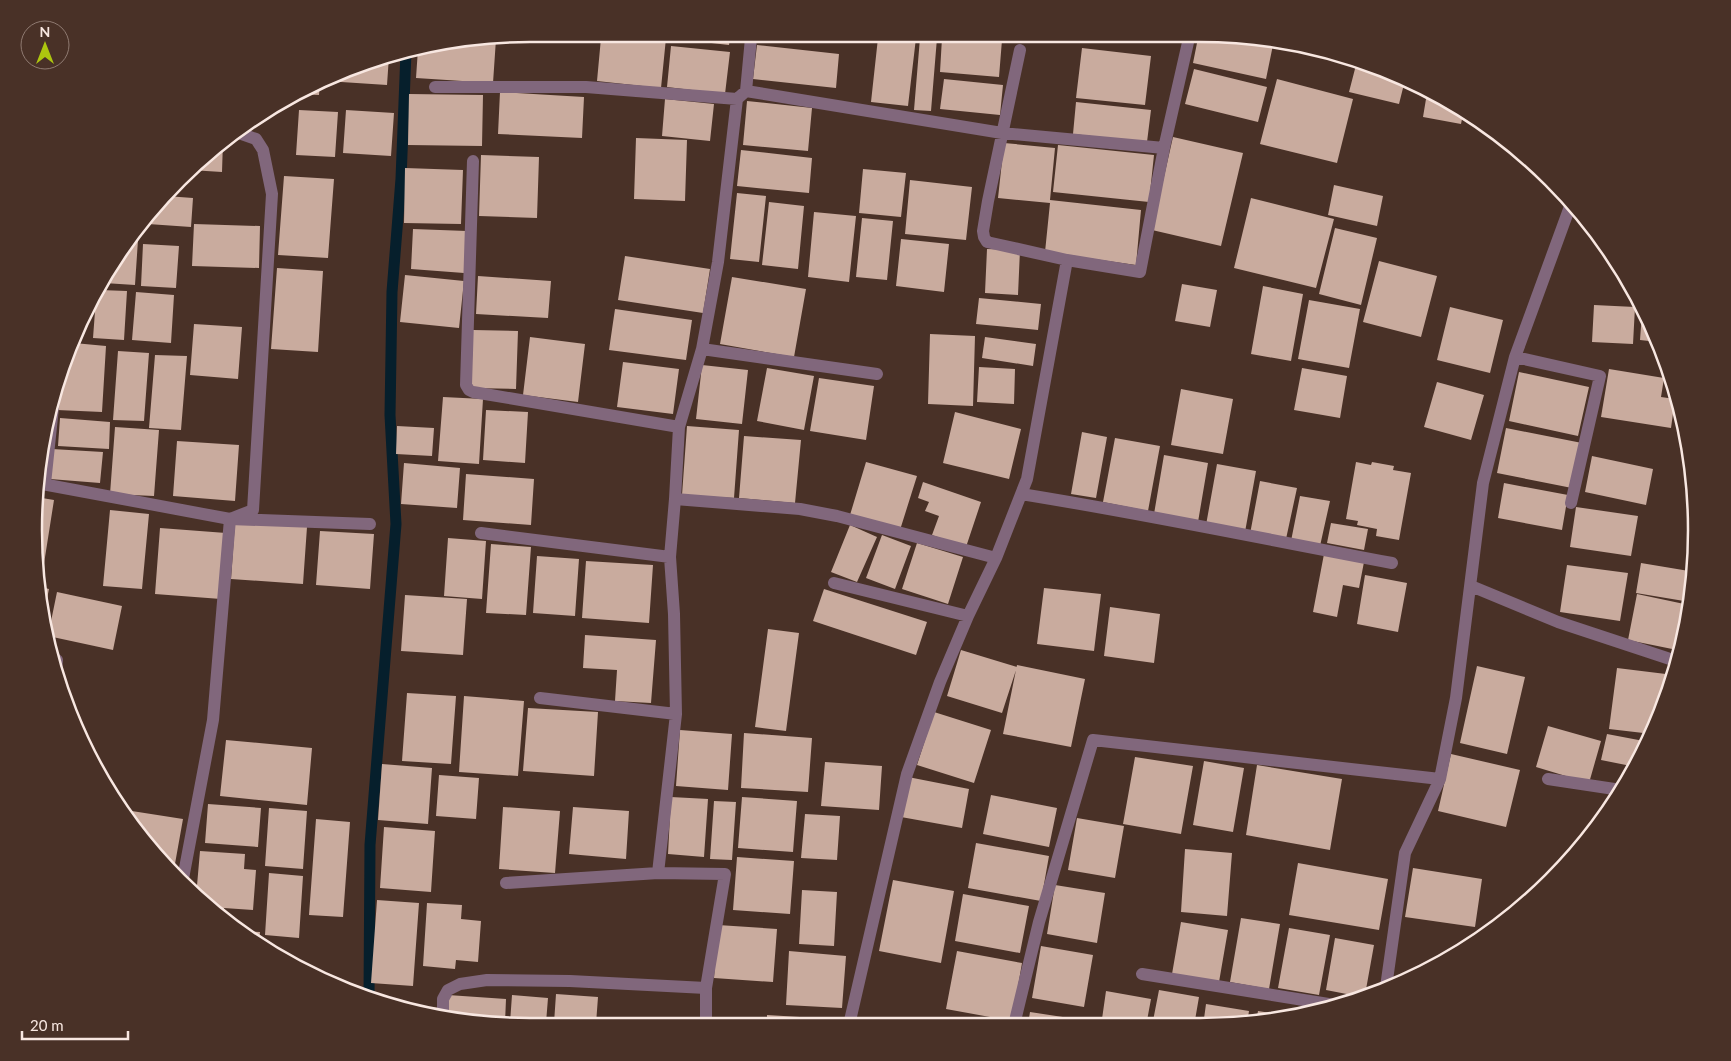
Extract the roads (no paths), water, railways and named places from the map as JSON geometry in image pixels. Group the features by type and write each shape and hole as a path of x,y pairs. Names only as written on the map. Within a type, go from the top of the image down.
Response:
{"lane":[{"path":"658,873 676,714 674,614 670,557 679,427 702,349 718,262 741,95 750,42"},
{"path":"1020,50 988,201 983,231 984,237 988,242 1067,260 1140,272 1164,148 1188,42"},
{"path":"434,87 586,86 741,95 1002,133 1164,148"},
{"path":"230,519 253,510 272,194 263,150 256,139 245,135"},
{"path":"474,161 466,385 469,390 679,427"},
{"path":"1387,981 1405,853 1440,779 1456,698 1483,483 1515,358 1568,211"},
{"path":"851,1018 907,774 940,682 968,616 996,558 1027,479 1067,260"},
{"path":"702,349 877,374"},
{"path":"1515,358 1600,376 1571,503"},
{"path":"45,485 230,519 370,524"},
{"path":"1022,494 1134,512 1235,534 1392,563"},
{"path":"675,499 800,509 837,516 996,558"},
{"path":"184,875 214,720 230,519"},
{"path":"481,533 670,557"},
{"path":"834,583 968,616"},
{"path":"1471,586 1558,622 1671,659"},
{"path":"540,698 676,714"},
{"path":"1016,1018 1039,922 1093,740 1440,779"},
{"path":"1548,779 1614,789"},
{"path":"506,883 658,873 725,874 706,988 706,1018"},
{"path":"1142,974 1322,1003"},
{"path":"443,1010 443,999 448,990 460,984 487,980 570,981 706,988"}],"waterway":[{"path":"369,991 370,845 396,524 390,415 392,292 401,179 406,59"}]}
